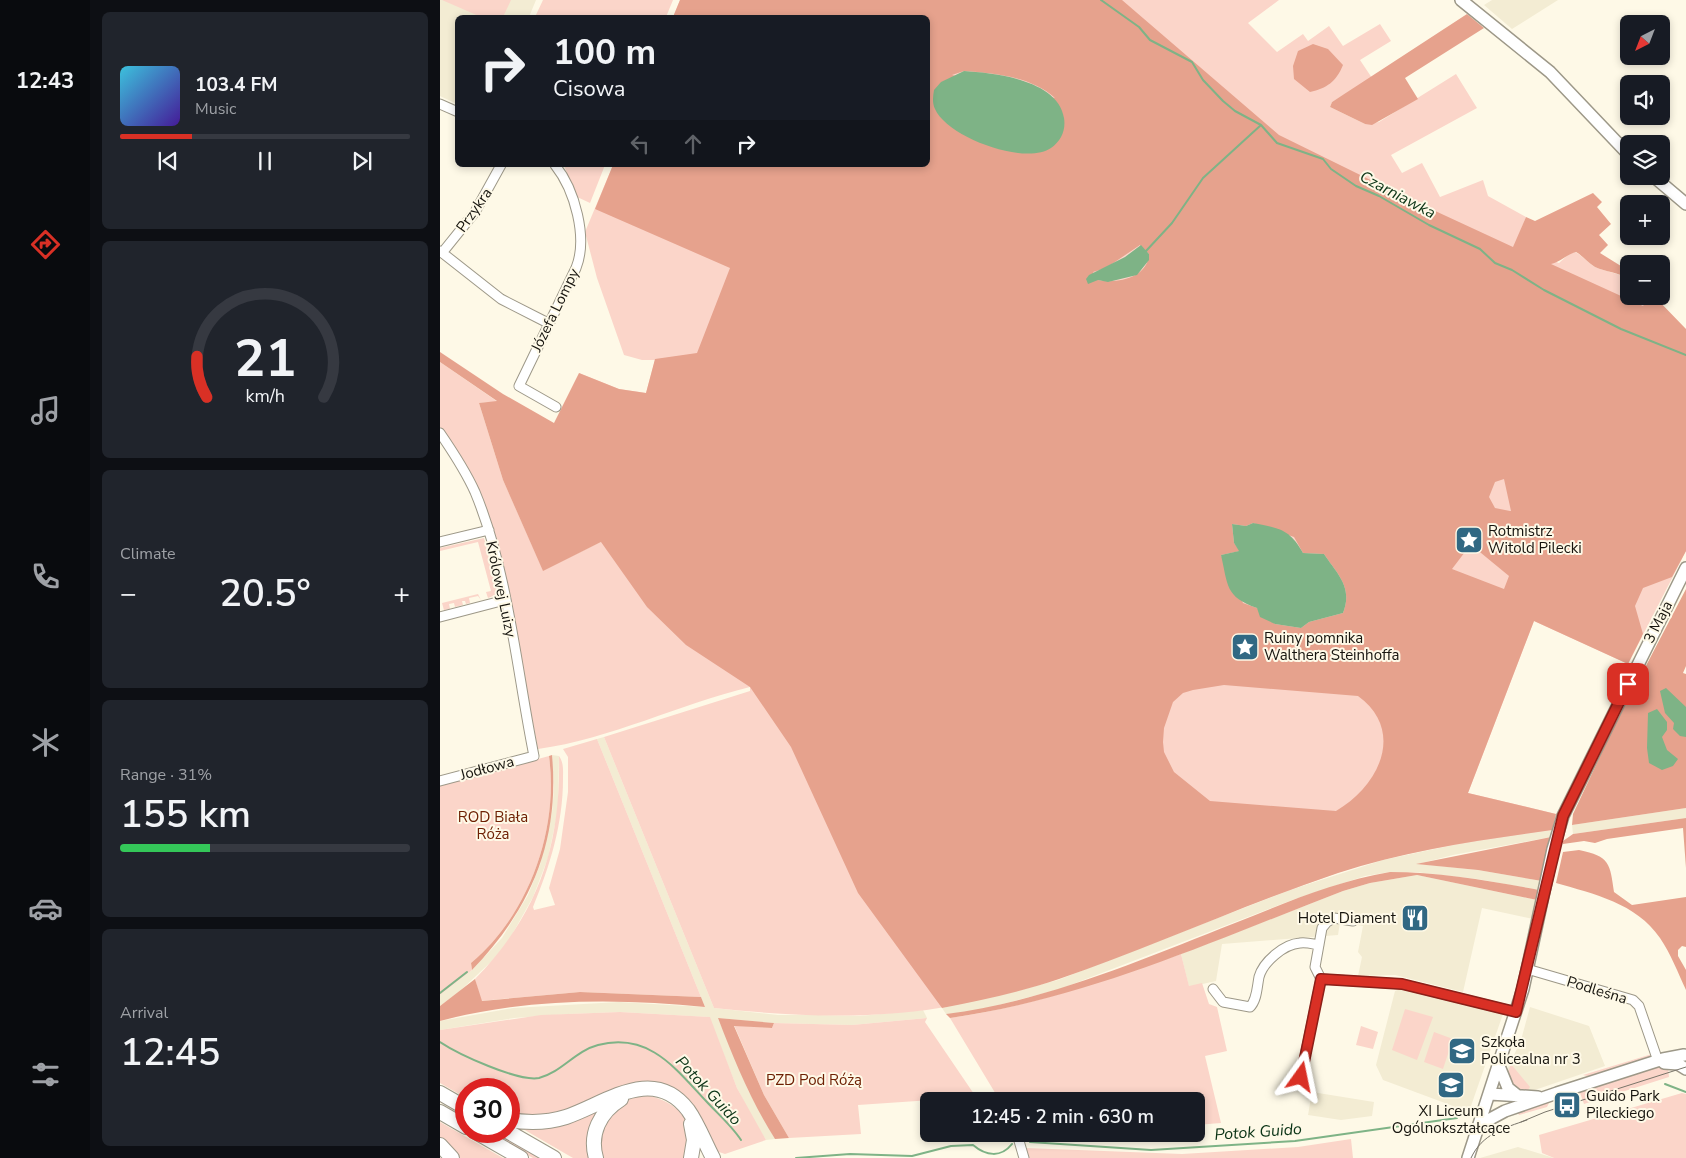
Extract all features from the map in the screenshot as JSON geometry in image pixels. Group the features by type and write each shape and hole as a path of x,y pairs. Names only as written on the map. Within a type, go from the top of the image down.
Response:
{"main road":[{"path":"1461,0 1550,72 1620,146"},
{"path":"1664,185 1686,204"},
{"name":"3 Maja","path":"1468,1158 1516,1012 1553,849 1563,816 1686,568"},
{"path":"1490,1094 1506,1106 1557,1093 1658,1061 1685,1054 1685,1068 1658,1061"},
{"path":"1498,1066 1508,1088 1518,1102"},
{"path":"520,1121 554,1120 633,1089 654,1089 673,1097 688,1110 713,1158"},
{"path":"440,1093 455,1101"},
{"path":"596,1158 595,1135 600,1120 606,1111 620,1099 644,1093 662,1096 684,1113 693,1129 691,1158"},
{"path":"1479,1125 1518,1102"},
{"path":"440,1112 455,1121"},
{"path":"520,1138 554,1158"},
{"path":"495,1143 521,1158"},
{"path":"440,1145 452,1158"}],"street":[{"path":"440,104 455,111"},
{"name":"Przykra","path":"441,252 474,212 500,167"},
{"name":"Józefa Lompy","path":"556,407 519,386 576,268 582,246 581,234 571,197 557,167"},
{"path":"441,252 501,299 548,324"},
{"name":"Królowej Luizy","path":"440,433 474,491 489,530 534,756"},
{"path":"440,542 489,530"},
{"path":"440,617 504,600"},
{"name":"Jodłowa","path":"440,780 534,756"},
{"path":"1299,1085 1321,979 1315,968 1322,928 1326,922 1334,918 1354,920"},
{"path":"1213,989 1223,1002 1250,1007 1254,1003 1259,979 1266,964 1285,949 1297,943 1319,945"},
{"name":"Podleśna","path":"1527,969 1633,1000 1639,1006 1658,1061"},
{"path":"1321,979 1402,984 1516,1012"},
{"path":"1019,1142 1024,1158"}],"shaded area":[{"path":"440,0 536,0 530,15 455,15 455,103 440,96"},
{"path":"680,0 1122,0 1279,135 1405,197 1513,247 1526,217 1535,221 1593,193 1602,202 1597,207 1611,224 1599,235 1608,245 1600,253 1620,265 1620,275 1595,267 1576,252 1551,264 1620,296 1620,305 1663,305 1686,329 1686,551 1672,577 1643,588 1635,606 1643,634 1628,664 1534,621 1468,793 1556,814 1552,830 1417,852 1364,865 1303,885 1094,967 1045,984 942,1008 858,893 791,747 750,687 686,645 647,607 601,542 543,571 503,480 479,403 497,401 440,362 440,352 503,394 554,423 579,373 619,389 646,393 655,359 697,353 730,268 595,209 612,167 930,167 930,15 674,15","holes":["964,71 1012,77 1035,85 1055,98 952,75","1140,245 1149,254 1143,269 1130,278 1122,280 1098,280 1093,272 1106,268","1504,479 1511,511 1495,508 1489,497 1495,482","1253,523 1294,537 1303,553 1324,554 1339,575 1345,588 1346,604 1343,613 1309,622 1301,628 1275,624 1257,608 1243,603 1221,555 1240,551 1234,543 1232,524 1246,526","1468,548 1473,550 1475,548 1509,576 1504,589 1452,569","1224,685 1358,696 1373,710 1381,725 1383,741 1381,757 1375,773 1351,800 1336,811 1210,801 1174,772 1164,752 1164,728 1173,702 1183,693"]},
{"path":"1492,0 1558,0 1512,29 1484,5"},
{"path":"1467,14 1484,28 1405,78 1418,99 1372,125 1365,124 1330,107 1332,102"},
{"path":"1313,44 1328,49 1343,65 1334,80 1310,92 1294,79 1293,66 1298,51"},
{"path":"964,71 992,74 1024,81 1050,95 1059,105 1064,118 1062,135 1058,142 1051,148 1039,153 1006,151 988,146 955,129 942,119 935,109 933,102 934,90 941,82"},
{"path":"1141,245 1149,254 1149,260 1137,275 1108,282 1098,280 1088,284 1086,279 1089,275 1125,257"},
{"path":"1253,523 1277,528 1288,534 1303,553 1324,554 1339,575 1345,588 1346,604 1343,613 1309,622 1301,628 1275,624 1260,617 1257,608 1247,604 1233,594 1227,582 1221,555 1239,551 1234,543 1232,524 1246,526"},
{"path":"1686,589 1686,666 1683,673 1686,674 1686,808 1572,825 1573,814 1612,731"},
{"path":"1666,688 1686,707 1686,737 1680,736 1673,729 1674,723 1665,713 1660,691"},
{"path":"1657,709 1667,722 1667,730 1662,737 1667,750 1678,759 1673,766 1662,770 1649,763 1647,748 1648,713"},
{"path":"604,737 714,1008 778,1015 860,1016 923,1010 927,1018 852,1025 774,1023 718,1018 749,1092 775,1139 766,1140 755,1123 737,1088 709,1017 620,1012 568,1014 514,1018 440,1030 440,1021 513,1008 619,1002 705,1007 597,739"},
{"path":"552,755 559,756 558,810 548,858 533,897 509,940 496,957 460,991 440,1006 440,995 472,970 502,938 528,895 540,865 552,813 554,788"},
{"path":"552,755 553,786 551,816 546,845 537,872 511,923 472,970 471,963 509,921 524,896 536,869 544,841 549,812 551,784 549,756"},
{"path":"1686,808 1686,818 1573,834 1572,825"},
{"path":"1686,818 1686,868 1683,828 1607,839 1595,843 1584,841 1563,844 1563,841 1573,834"},
{"path":"1552,830 1551,837 1453,855 1418,864 1478,870 1542,881 1539,890 1477,879 1415,872 1390,872 1365,876 1295,899 1060,989 976,1011 946,1014 942,1008 1058,980 1290,890 1383,860 1472,841"},
{"path":"1551,837 1542,881 1478,870 1416,864"},
{"path":"1579,850 1597,855 1607,863 1614,892 1632,905 1686,897 1686,947 1682,946 1678,950 1678,956 1686,970 1686,990 1664,944 1650,926 1639,916 1627,908 1599,896 1556,883 1563,852"},
{"path":"1390,872 1446,875 1539,890 1537,900 1417,875 1370,883 1343,891 1199,948 1101,982 1001,1009 950,1018 946,1014 1021,1000 1057,989 1129,965 1311,893 1350,881"},
{"path":"1417,875 1537,900 1533,919 1482,908 1463,992 1395,975 1358,976 1362,957 1358,952 1363,926 1340,922 1338,935 1222,944 1216,981 1189,987 1181,954 1343,891 1370,883"},
{"path":"475,979 482,1001 580,992 701,997 705,1007 639,1002 572,1002 505,1008 472,1013 440,1021 440,1006"},
{"path":"1404,988 1503,1014 1471,1106 1461,1109 1383,1080 1376,1065 1395,991"},
{"path":"1530,1007 1589,1026 1605,1066 1526,1093 1516,1092 1507,1070 1521,1040"},
{"path":"718,1018 774,1023 772,1028 734,1026 764,1095 789,1138 775,1139 766,1125 730,1049"},
{"path":"1312,1092 1374,1102 1372,1116 1341,1120 1308,1115"},
{"path":"1518,1147 1554,1158 1480,1158"}],"green space":[{"path":"442,0 511,0 504,15 476,15"},
{"path":"543,0 673,0 667,15 536,15"},
{"path":"680,0 1279,0 1248,23 1277,52 1303,34 1308,41 1329,26 1343,46 1380,24 1391,41 1360,60 1372,78 1332,102 1330,107 1365,124 1379,122 1456,74 1477,108 1391,155 1402,173 1422,163 1440,197 1483,180 1488,196 1526,217 1514,247 1559,263 1569,254 1575,252 1595,267 1620,275 1620,305 1645,305 1686,551 1628,664 1534,621 1468,793 1556,814 1552,830 1447,846 1362,865 1249,905 1075,972 985,999 911,1012 855,1015 799,1015 714,1008 604,737 750,691 750,687 697,702 592,737 538,749 502,565 475,483 440,427 440,362 498,402 479,403 503,480 543,570 601,542 579,373 619,389 646,393 655,360 642,360 624,355 597,278 585,232 612,167 930,167 930,15 674,15"},
{"path":"565,167 604,167 590,203 575,196"},
{"path":"484,538 498,594 488,598 486,592 491,591 478,542 440,551 440,548"},
{"path":"478,594 481,600 478,596 469,598 470,603 466,604 465,601 462,601 463,605 455,607 454,603 449,604 450,609 444,610 442,603"},
{"path":"597,739 701,997 580,992 481,1001 475,979 515,930 530,904 550,849 556,820 559,789 559,756 563,770 561,812 550,860 533,907 534,910 555,905 549,888 560,849 568,792 568,757 563,749"},
{"name":"ROD Biała Róża","path":"549,756 551,784 544,841 536,869 524,896 509,921 471,963 472,970 440,995 440,786"},
{"path":"1181,954 1189,986 1202,983 1209,1004 1217,1007 1227,1051 1205,1056 1221,1123 1205,1124 1205,1092 995,1092 950,1018 1010,1007 1096,983"},
{"path":"1405,1009 1433,1017 1417,1060 1392,1050"},
{"path":"620,1012 710,1017 737,1088 766,1140 725,1154 716,1151 660,1089 559,1116 520,1117 520,1078 455,1078 455,1092 440,1083 440,1030 541,1015"},
{"name":"PZD Pod Różą","path":"927,1018 925,1022 973,1092 920,1092 920,1101 858,1105 861,1134 789,1138 764,1095 734,1025 772,1028 774,1023 852,1025"},
{"path":"1361,1026 1378,1032 1373,1049 1356,1045"},
{"path":"1434,1032 1453,1039 1443,1069 1424,1062"},
{"path":"1652,1054 1651,1058 1591,1077 1583,1075"},
{"path":"1511,1064 1530,1087 1528,1090 1516,1090 1507,1075"},
{"path":"1657,1066 1668,1066 1669,1077 1584,1104 1580,1093 1549,1103 1547,1107 1519,1115 1516,1110"},
{"path":"1682,1093 1686,1094 1686,1158 1554,1158 1542,1153 1539,1135"},
{"path":"640,1096 650,1096 663,1100 675,1107 684,1117 689,1130 686,1158 599,1158 598,1130 625,1101"},
{"path":"598,1109 592,1158 573,1158 523,1129"},
{"path":"440,1122 455,1131 455,1143 477,1143 503,1158 456,1158 440,1140"},
{"path":"1351,1139 1353,1158 1028,1158 1026,1148 1182,1154 1298,1147"},
{"path":"507,1143 517,1143 544,1158 533,1158"}],"waterway":[{"name":"Czarniawka","path":"1101,0 1139,27 1150,40 1192,62 1203,80 1223,101 1235,111 1261,125 1277,143 1323,159 1331,169 1356,186 1379,196 1429,225 1480,249 1495,263 1512,270 1544,290 1621,329 1686,355"},
{"path":"1146,251 1172,223 1203,178 1261,125"},
{"path":"440,993 467,972"},
{"name":"Potok Guido","path":"440,1042 488,1066 503,1072 529,1078 539,1078 547,1075 562,1067 582,1052 598,1045 616,1042 646,1048 672,1065 741,1140"},
{"name":"Potok Guido","path":"1665,1084 1686,1092"},
{"name":"Potok Guido","path":"1030,1142 1151,1150 1295,1141 1457,1118"},
{"name":"Potok Guido","path":"796,1158 850,1154 912,1156 951,1146 973,1145 978,1149 993,1154 1003,1152 1012,1144"}],"tram line":[{"path":"1521,1122 1545,1112 1686,1067"},
{"path":"1471,1158 1481,1143 1487,1138 1502,1129 1527,1120"}],"place":[{"name":"Rotmistrz Witold Pilecki","path":"1469,540"},
{"name":"Ruiny pomnika Walthera Steinhoffa","path":"1245,647"},
{"name":"Hotel Diament","path":"1415,918"},
{"name":"Szkoła Policealna nr 3","path":"1462,1051"},
{"name":"XI Liceum Ogólnokształcące","path":"1451,1085"},
{"name":"Guido Park Pileckiego","path":"1567,1105"}],"route":[{"path":"1301,1077 1321,979 1402,984 1516,1012 1523,989 1556,836 1572,796 1628,684"}]}
